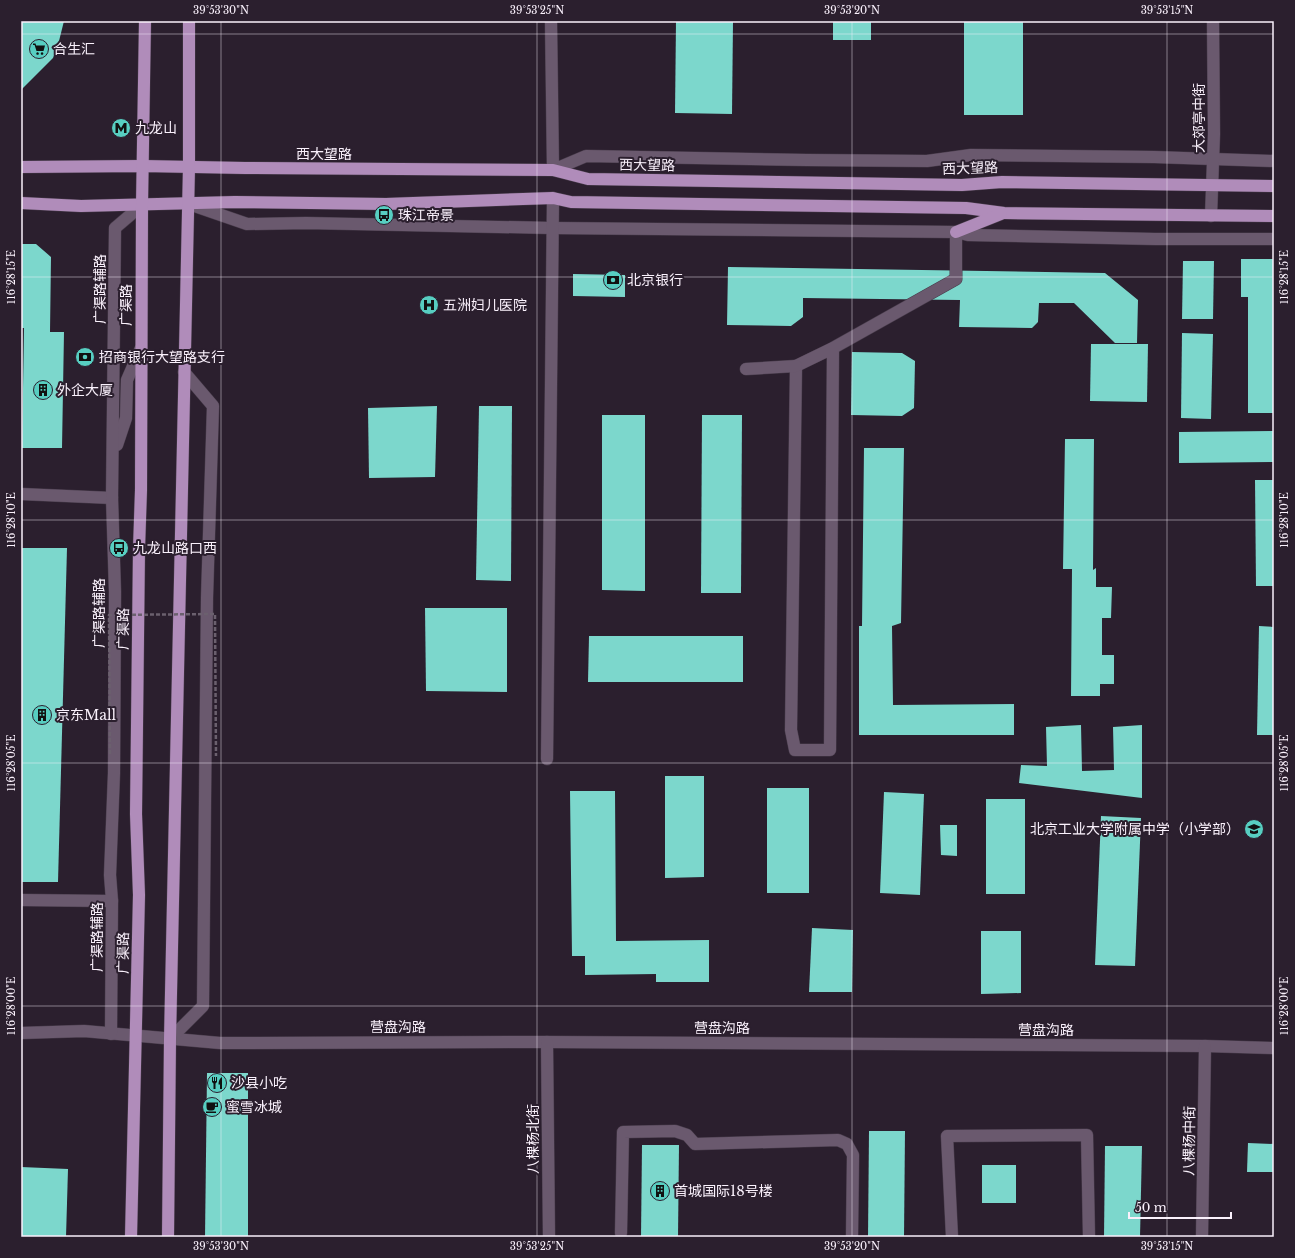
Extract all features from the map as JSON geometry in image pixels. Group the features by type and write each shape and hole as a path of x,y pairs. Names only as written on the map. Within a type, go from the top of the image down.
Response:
{"main road":[{"name":"广渠路","path":"131,1237 139,895 136,814 141,490 142,205 145,21"},
{"path":"168,1237 170,1039 189,167 189,21"},
{"name":"西大望路","path":"21,167 143,166 553,170 588,179 962,185 1002,182 1274,186"},
{"path":"21,203 81,206 235,202 386,204 553,198 571,202 966,208 1004,213 1274,216"},
{"path":"956,232 1004,213"}],"street":[{"path":"551,21 553,170 586,156 926,161 972,155 1154,157 1274,161"},
{"name":"大郊亭中街","path":"1211,216 1214,160 1213,21"},
{"path":"547,759 553,198"},
{"path":"188,203 247,224 306,223 552,228 956,232 968,235 1155,239 1274,238"},
{"name":"广渠路辅路","path":"111,1034 112,901 110,875 114,773 115,592 112,498 114,456 115,228 142,205"},
{"path":"746,369 796,366 832,348 956,279 956,232"},
{"path":"114,456 126,418 127,380 141,348"},
{"path":"796,366 791,730 795,750 830,750 832,348"},
{"path":"170,1039 203,1006 207,598 213,406 184,372"},
{"path":"21,494 112,498"},
{"path":"21,900 112,901"},
{"name":"营盘沟路","path":"21,1032 84,1031 220,1043 547,1042 1205,1046 1274,1048"},
{"name":"八棵杨北街","path":"547,1042 549,1237"},
{"name":"八棵杨中街","path":"1202,1237 1205,1046"},
{"path":"621,1233 623,1132 675,1131 687,1135 695,1144 838,1140 847,1144 853,1155 852,1237"},
{"path":"952,1237 947,1136 1087,1135 1089,1237"}],"path":[{"path":"110,754 108,615 215,614 216,756"}],"building":[{"name":"合生汇","path":"21,21 64,21 53,58 21,90"},
{"path":"676,21 733,22 732,114 675,113"},
{"path":"833,21 871,21 871,40 833,40"},
{"path":"964,21 1023,21 1023,115 964,115"},
{"name":"外企大厦","path":"21,244 36,244 51,257 50,332 64,332 62,448 22,448 24,328 21,328"},
{"path":"1241,259 1274,259 1274,413 1248,413 1248,297 1241,297"},
{"path":"1183,261 1214,261 1213,319 1182,319"},
{"path":"728,267 1105,273 1138,300 1137,343 1115,343 1074,303 1039,303 1038,322 1032,328 959,327 960,300 803,298 803,317 791,326 727,325"},
{"path":"573,274 625,275 625,297 573,296"},
{"path":"1182,333 1213,334 1211,419 1181,418"},
{"path":"1091,344 1148,344 1147,402 1090,401"},
{"path":"852,352 902,353 915,361 914,408 902,416 851,415"},
{"path":"437,406 435,477 369,478 368,408"},
{"path":"479,406 512,406 511,581 476,580"},
{"path":"602,415 645,415 645,591 602,590"},
{"path":"702,415 742,415 741,593 701,593"},
{"path":"1274,431 1274,462 1179,463 1179,432"},
{"path":"1065,439 1094,439 1093,570 1096,568 1096,587 1112,587 1111,618 1102,618 1102,655 1114,655 1114,684 1100,684 1100,696 1071,696 1072,569 1063,569"},
{"path":"864,448 904,448 901,623 892,626 893,705 1014,704 1014,735 859,735 859,626 862,626"},
{"path":"1255,480 1274,480 1274,586 1256,586"},
{"name":"京东Mall","path":"21,548 67,548 58,882 21,882"},
{"path":"425,608 507,608 507,692 426,691"},
{"path":"1259,626 1274,627 1274,735 1257,735"},
{"path":"589,636 743,636 743,682 588,682"},
{"path":"1081,725 1082,771 1114,770 1113,727 1142,725 1142,798 1019,783 1021,765 1047,766 1046,727"},
{"path":"665,776 704,776 704,877 665,878"},
{"path":"767,788 809,788 809,893 767,893"},
{"path":"570,791 615,791 616,941 709,940 709,982 656,982 656,974 585,975 585,956 572,956"},
{"path":"884,792 924,794 920,895 880,893"},
{"path":"986,799 1025,799 1025,894 986,894"},
{"path":"1101,816 1141,818 1135,966 1095,965"},
{"path":"940,825 957,825 957,856 941,855"},
{"path":"812,928 853,930 852,992 809,992"},
{"path":"981,931 1021,931 1021,993 981,994"},
{"path":"207,1073 248,1073 248,1237 205,1237"},
{"path":"869,1131 905,1131 904,1237 868,1237"},
{"path":"1248,1143 1274,1144 1274,1172 1247,1172"},
{"name":"首城国际18号楼","path":"642,1145 679,1145 678,1237 641,1237"},
{"path":"1105,1146 1142,1146 1140,1237 1104,1237"},
{"path":"982,1165 1016,1165 1016,1203 982,1203"},
{"path":"21,1167 68,1169 66,1237 21,1237"}],"place":[{"name":"合生汇","path":"39,49"},
{"name":"九龙山","path":"121,128"},
{"name":"珠江帝景","path":"384,215"},
{"name":"北京银行","path":"613,280"},
{"name":"五洲妇儿医院","path":"429,305"},
{"name":"招商银行大望路支行","path":"85,357"},
{"name":"外企大厦","path":"43,390"},
{"name":"九龙山路口西","path":"119,548"},
{"name":"京东Mall","path":"42,715"},
{"name":"北京工业大学附属中学（小学部）","path":"1254,829"},
{"name":"沙县小吃","path":"217,1083"},
{"name":"蜜雪冰城","path":"212,1107"},
{"name":"首城国际18号楼","path":"660,1191"}]}
